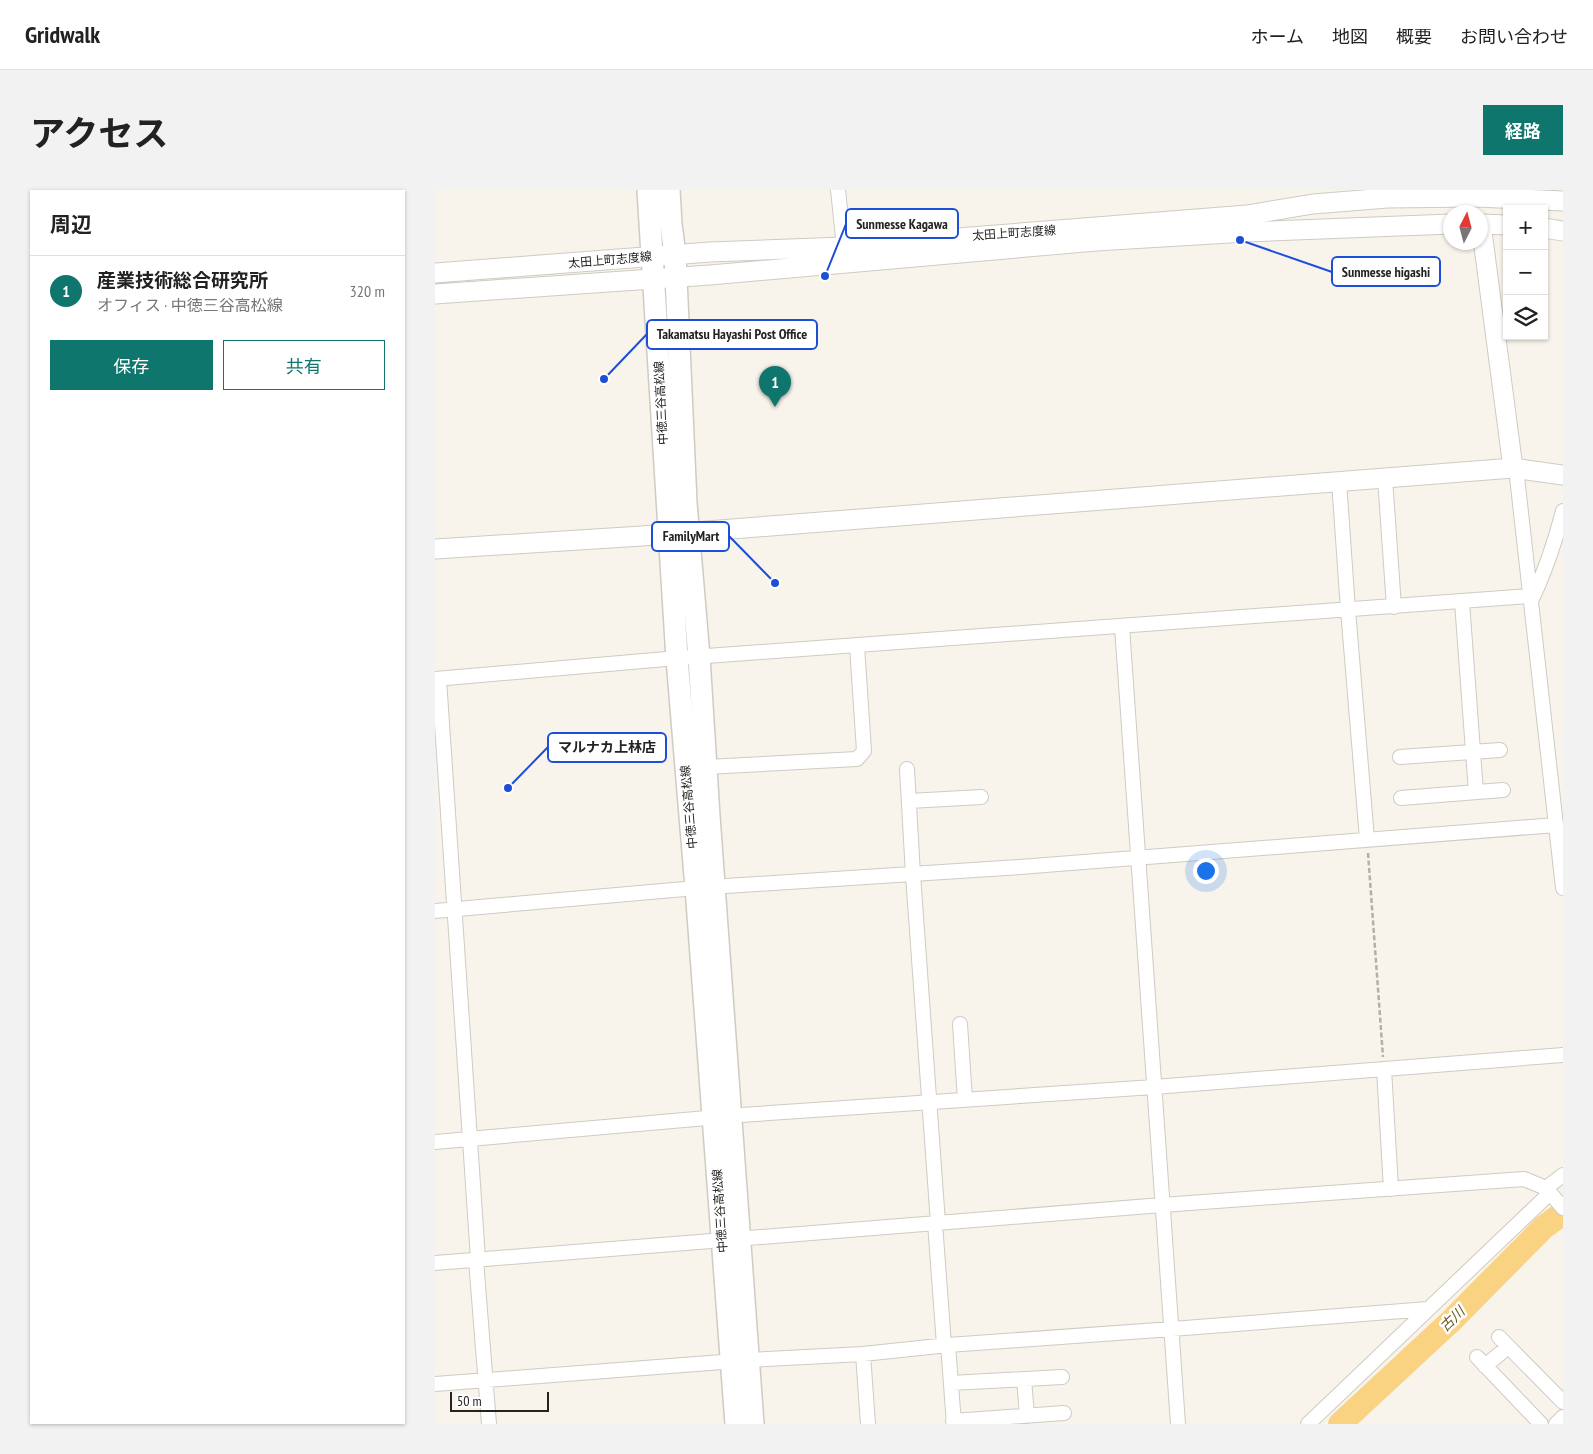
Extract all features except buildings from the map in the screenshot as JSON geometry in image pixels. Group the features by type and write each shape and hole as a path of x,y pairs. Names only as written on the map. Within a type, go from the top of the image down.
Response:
{"main road":[{"name":"中徳三谷高松線","path":"648,190 653,278 679,533 699,657 706,767 705,887"},
{"name":"中徳三谷高松線","path":"669,190 675,254 679,533 677,659 705,887 739,1361 736,1424"},
{"name":"太田上町志度線","path":"435,273 675,254 844,247 1247,215 1387,194 1478,200 1563,201"},
{"name":"太田上町志度線","path":"435,294 675,277 1096,241 1246,232 1443,224"},
{"path":"1488,224 1503,225"},
{"path":"1548,229 1563,231"},
{"path":"1485,250 1514,468"},
{"path":"435,549 679,533 1514,468 1563,475"},
{"name":"中徳三谷高松線","path":"739,1361 753,1424"}],"street":[{"path":"838,190 844,247"},
{"path":"1514,468 1563,888"},
{"path":"1385,478 1394,607"},
{"path":"1339,481 1367,839"},
{"path":"1530,599 1543,577 1563,511"},
{"path":"489,1424 437,679 699,657 1462,602 1530,599"},
{"path":"1462,602 1476,792"},
{"path":"1122,627 1178,1424"},
{"path":"706,767 857,759 863,751 857,646"},
{"path":"1400,757 1500,750"},
{"path":"907,769 937,1223 953,1422 1064,1413"},
{"path":"1401,798 1503,790"},
{"path":"909,801 981,797"},
{"path":"435,911 705,887 913,875 1556,825"},
{"path":"960,1024 965,1100"},
{"path":"435,1142 721,1117 1154,1087 1563,1055"},
{"path":"1384,1069 1391,1190"},
{"path":"1308,1424 1563,1175"},
{"path":"435,1263 1163,1205 1524,1179 1548,1191 1563,1208"},
{"path":"435,1384 739,1361 863,1354 946,1345 1427,1309"},
{"path":"1541,1424 1481,1362 1503,1342 1563,1402"},
{"path":"863,1354 868,1424"},
{"path":"951,1383 1062,1376"},
{"path":"1024,1379 1027,1416"},
{"path":"1556,1424 1563,1418"}],"path":[{"path":"1367,839 1384,1069"}],"waterway":[{"name":"古川","path":"1340,1424 1451,1321 1544,1227 1563,1213"}],"place":[{"name":"Sunmesse higashi","path":"1240,240"},
{"name":"Sunmesse Kagawa","path":"825,276"},
{"name":"Takamatsu Hayashi Post Office","path":"604,379"},
{"name":"産業技術総合研究所","path":"775,407"},
{"name":"FamilyMart","path":"775,583"},
{"name":"マルナカ上林店","path":"508,788"}]}
